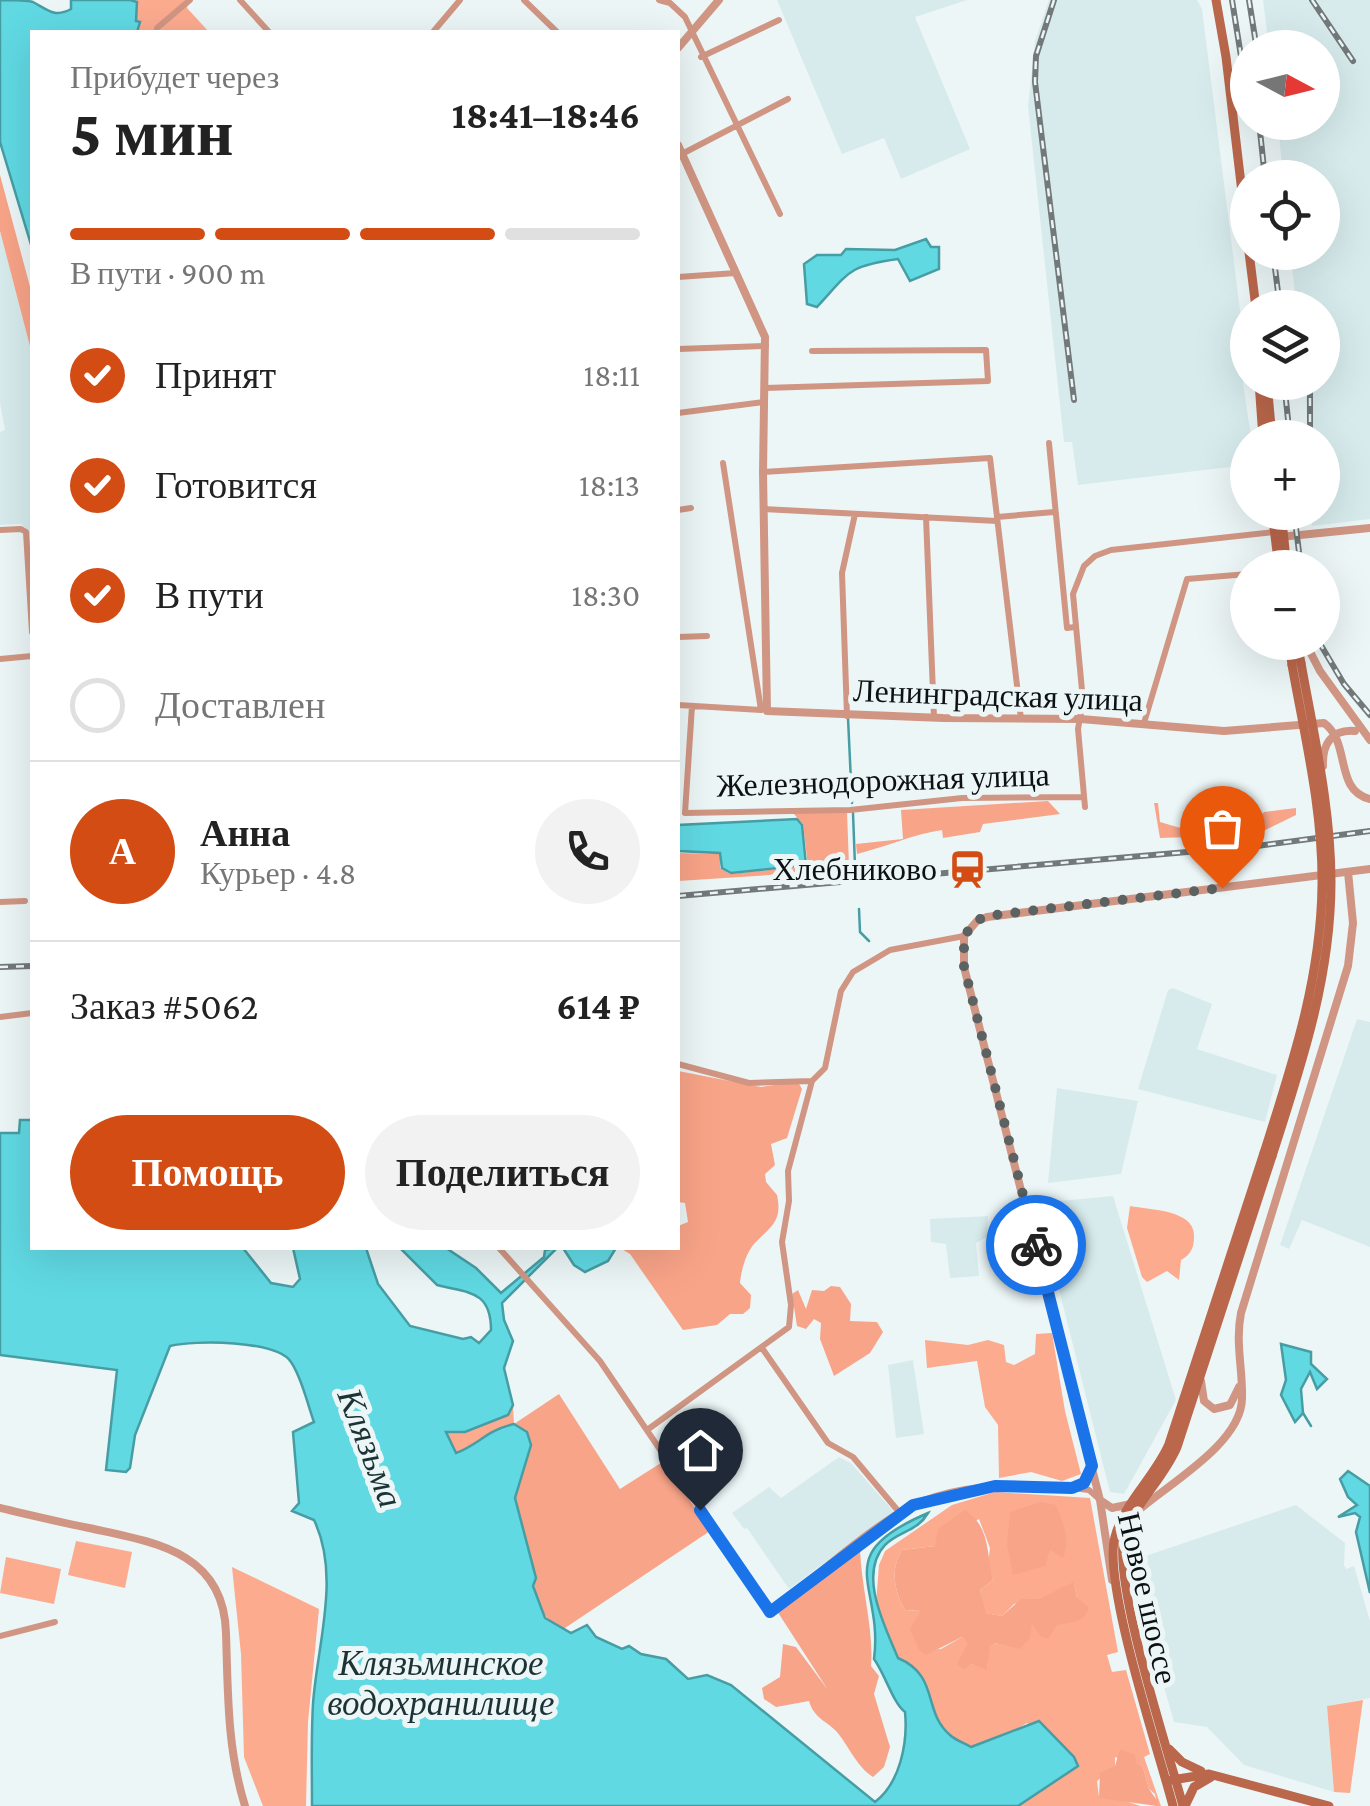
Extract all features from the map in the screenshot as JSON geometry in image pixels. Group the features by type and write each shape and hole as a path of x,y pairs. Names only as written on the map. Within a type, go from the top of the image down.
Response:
{"main road":[{"path":"1216,0 1238,160"},
{"path":"1276,530 1282,550"},
{"path":"1278,530 1278,550"},
{"path":"1133,1508 1168,1444 1310,1035 1326,956 1331,882 1326,801 1295,660"},
{"path":"1117,1593 1112,1548 1119,1523 1172,1459 1207,1356 1305,1021 1322,906 1319,818 1297,660"},
{"name":"Новое шоссе","path":"1133,1508 1122,1544 1122,1574 1171,1780 1173,1806"},
{"name":"Новое шоссе","path":"1117,1593 1163,1748"},
{"path":"1163,1748 1186,1764 1218,1776 1330,1806"},
{"path":"1171,1780 1199,1774 1218,1776"},
{"path":"1184,1806 1197,1784 1218,1776"},
{"name":"Новое шоссе","path":"1171,1780 1184,1806"}],"street":[{"path":"158,30 190,0"},
{"path":"240,0 267,30"},
{"path":"434,30 460,0"},
{"path":"524,0 554,30"},
{"path":"659,0 670,3 685,18 780,214"},
{"path":"680,46 719,0"},
{"path":"702,56 780,20"},
{"path":"680,151 788,99"},
{"path":"680,153 738,272 766,346 764,710"},
{"path":"680,277 738,272"},
{"path":"680,349 766,346"},
{"path":"765,388 986,384 988,351 812,350"},
{"path":"680,413 764,402"},
{"path":"1048,443 1054,512 1083,701 1078,729 1085,807"},
{"path":"763,472 990,458 1020,719"},
{"path":"723,463 764,710"},
{"path":"680,510 692,508"},
{"path":"764,509 997,519 1054,512"},
{"path":"847,716 842,574 855,514"},
{"path":"926,517 934,718"},
{"path":"1071,627 1076,580 1095,556 1118,550 1370,528"},
{"path":"0,530 26,532 30,599"},
{"path":"1144,723 1186,579 1230,575"},
{"path":"680,638 707,636"},
{"path":"0,659 30,656"},
{"path":"1313,660 1370,741"},
{"name":"Ленинградская улица","path":"680,705 847,716 1081,718 1224,731 1316,722 1334,731 1350,787 1370,799"},
{"name":"Железнодорожная улица","path":"692,706 685,813 850,810 962,798 1084,797"},
{"path":"1326,801 1322,762 1326,744 1340,732 1355,732 1370,741"},
{"path":"648,1430 787,1330 792,1305 782,1242 790,1192 788,1176 812,1081 825,1068 841,991 853,972 902,946 964,936 976,921 987,916 1370,869"},
{"path":"1352,895 1358,878 1370,869"},
{"path":"1100,1500 1112,1508 1133,1508 1232,1430 1241,1408 1237,1350 1241,1313 1344,988 1353,936 1348,872"},
{"path":"1328,874 1342,880 1352,895"},
{"path":"0,902 25,901"},
{"name":"Новое шоссе","path":"964,936 964,967 1092,1467 1109,1570 1117,1593"},
{"path":"0,1016 30,1012"},
{"path":"680,1065 749,1083 812,1081"},
{"path":"502,1250 565,1320 648,1430 770,1612 899,1512 929,1499 995,1486 1094,1489"},
{"path":"762,1348 828,1442 852,1457 899,1512"},
{"path":"1207,1356 1200,1392 1210,1407 1230,1405 1240,1378"},
{"path":"1072,1488 1088,1480 1092,1467"},
{"path":"0,1508 158,1544 187,1556 206,1576 219,1596 225,1619 228,1733 245,1806"},
{"path":"0,1636 56,1622"}],"shaded area":[{"path":"130,0 189,0 187,8 207,30 113,30"},
{"path":"777,0 967,0 915,17 970,149 901,179 884,138 842,154"},
{"path":"1049,0 1197,0 1202,9 1230,231 1230,270 1235,270 1237,290 1230,290 1230,400 1246,400 1248,420 1230,420 1230,467 1078,485 1072,442 1064,442 1028,106 1035,41"},
{"path":"1263,0 1370,0 1370,519 1340,523 1340,420 1307,420 1306,400 1340,400 1340,290 1295,290 1292,270 1340,270 1340,160 1281,160 1280,140 1340,140 1340,30 1267,30"},
{"path":"0,175 30,287 30,346 0,231"},
{"path":"0,231 30,346 30,560 28,530 21,524 0,525 0,432 5,430 0,403"},
{"path":"1048,801 1060,814 983,824 980,832 943,838 942,830 931,832 857,854 856,844 903,839 901,810"},
{"path":"1154,803 1158,803 1160,822 1194,832 1250,828 1264,812 1296,808 1296,815 1255,835 1160,838"},
{"path":"847,812 849,865 817,872 680,881 680,853 720,854 720,868 730,874 808,866 803,824 793,813"},
{"path":"1173,988 1212,1004 1197,1049 1277,1075 1265,1122 1138,1089 1168,990"},
{"path":"1357,1019 1370,1022 1370,1247 1302,1220 1289,1249 1280,1245"},
{"path":"680,1071 761,1087 798,1082 802,1089 787,1138 771,1144 775,1165 765,1174 766,1182 777,1195 778,1212 774,1223 751,1248 743,1268 740,1283 751,1295 750,1308 743,1314 730,1314 717,1325 683,1330 623,1250 680,1250 680,1225 688,1222 685,1203 680,1202"},
{"path":"1057,1088 1138,1101 1121,1174 1048,1183"},
{"path":"1113,1196 1176,1400 1124,1494 1110,1492 1043,1226 1047,1224 1042,1221 1038,1203"},
{"path":"1130,1206 1180,1216 1192,1227 1193,1246 1181,1260 1179,1280 1167,1271 1147,1282 1142,1277 1127,1228"},
{"path":"988,1216 987,1237 976,1243 979,1276 950,1278 946,1244 931,1242 930,1219"},
{"path":"831,1286 840,1287 851,1304 850,1321 877,1322 883,1332 870,1353 834,1376 820,1339 821,1323 814,1319 806,1329 797,1326 792,1294 798,1290 806,1309 812,1290 824,1291"},
{"path":"1052,1333 1081,1474 1062,1481 1031,1472 999,1478 998,1425 985,1407 977,1361 927,1368 925,1340 968,1345 988,1340 1004,1345 1006,1362 1014,1365 1035,1354 1036,1334"},
{"path":"913,1360 924,1434 896,1438 888,1365"},
{"path":"559,1394 620,1489 664,1461 710,1531 562,1630 544,1615 535,1594 536,1578 515,1498 531,1445 527,1432 514,1424"},
{"path":"513,1405 514,1424 455,1454 446,1432 508,1415"},
{"path":"839,1457 851,1463 894,1512 789,1589 732,1513 769,1487 781,1498"},
{"path":"995,1492 1090,1498 1118,1652 1107,1655 1112,1672 1126,1670 1150,1754 1144,1757 1161,1806 1157,1806 1155,1794 1149,1789 1143,1767 1115,1757 1115,1766 1097,1781 1099,1797 1140,1806 1018,1806 1077,1766 1027,1723 1000,1739 971,1747 952,1737 941,1725 920,1674 898,1658 876,1603 879,1565 885,1551 952,1505","holes":["979,1519 990,1548 988,1564 993,1580 980,1590 985,1613 1002,1616 1014,1604 1074,1583 1077,1598 1057,1625 1038,1628 1032,1623 1019,1636 989,1646 987,1669 971,1664 968,1642 962,1637 941,1649 919,1650 921,1611 905,1610 896,1588 896,1565 902,1550 935,1546"]},
{"path":"1041,1502 1056,1505 1066,1537 1063,1558 1050,1550 1045,1566 1013,1575 1007,1544 1010,1512"},
{"path":"1296,1505 1345,1543 1344,1565 1346,1569 1354,1566 1370,1621 1370,1698 1327,1706 1334,1792 1244,1765 1207,1727 1174,1722 1128,1562"},
{"path":"965,1510 979,1524 986,1542 993,1580 980,1590 986,1613 1002,1616 1021,1599 1037,1599 1074,1582 1077,1598 1089,1607 1081,1619 1057,1625 1048,1639 1040,1636 1032,1623 1030,1638 1020,1649 997,1643 990,1646 987,1670 971,1664 964,1669 957,1664 968,1643 962,1637 926,1655 919,1650 910,1629 921,1611 905,1610 895,1580 902,1550 935,1546 938,1529"},
{"path":"76,1541 132,1552 125,1588 68,1575"},
{"path":"860,1548 871,1666 879,1676 874,1694 890,1747 884,1767 873,1777 809,1701 776,1707 764,1699 762,1688 780,1677 783,1644 796,1647 828,1690 777,1611"},
{"path":"6,1557 61,1569 54,1604 0,1593"},
{"path":"232,1567 319,1609 308,1722 306,1806 263,1806 244,1757 241,1654"},
{"path":"1363,1700 1350,1793 1334,1792 1327,1706"},
{"path":"1120,1749 1135,1755 1136,1763 1143,1767 1157,1806 1099,1798 1100,1773 1115,1766"}],"water":[{"path":"0,0 33,2 56,13 71,9 71,0 137,2 138,30 30,30 30,241 0,142"},
{"path":"926,239 931,247 939,247 939,269 910,281 898,259 869,264 851,272 817,307 807,304 804,264 817,255 841,255 846,249 895,250"},
{"path":"797,819 802,825 806,865 731,873 722,868 720,853 680,851 680,825"},
{"name":"Клязьминское водохранилище","path":"20,1120 30,1120 30,1250 245,1250 271,1283 293,1287 300,1279 293,1250 367,1250 378,1284 410,1326 463,1339 471,1337 479,1343 491,1330 482,1300 437,1285 402,1250 449,1250 476,1268 501,1293 544,1257 545,1250 555,1250 502,1303 513,1341 504,1368 513,1405 508,1415 465,1432 446,1432 456,1453 514,1424 527,1432 531,1445 515,1498 536,1578 533,1586 545,1618 571,1633 587,1625 596,1637 622,1649 629,1646 641,1654 666,1659 688,1679 707,1675 731,1685 875,1802 896,1773 906,1724 905,1712 874,1659 869,1558 878,1543 928,1513 919,1524 885,1545 874,1571 876,1602 898,1658 920,1674 941,1726 954,1738 971,1747 1039,1721 1078,1766 1018,1806 312,1806 313,1704 327,1587 322,1542 314,1520 292,1511 299,1503 293,1432 314,1422 298,1375 291,1362 270,1349 215,1343 170,1346 135,1435 130,1468 126,1472 106,1470 117,1370 0,1355 0,1133 19,1133"},
{"path":"564,1250 615,1250 608,1261 585,1272 574,1265"},
{"path":"1281,1344 1311,1352 1311,1364 1327,1379 1317,1389 1310,1372 1301,1389 1303,1413 1295,1422 1281,1395 1286,1380"},
{"path":"1348,1471 1370,1486 1370,1593 1356,1532 1360,1517 1355,1513 1338,1517 1357,1505 1348,1497 1340,1479"}],"waterway":[{"path":"848,718 852,803"},
{"path":"853,813 855,866"},
{"path":"859,909 860,932 869,941"},
{"path":"1303,1413 1311,1426"}],"railway":[{"path":"1054,0 1036,56 1035,82 1074,400"},
{"path":"1232,0 1237,30"},
{"path":"1249,0 1254,30"},
{"path":"1312,0 1353,61"},
{"path":"1261,140 1263,160"},
{"path":"1275,270 1278,290"},
{"path":"1286,400 1288,420"},
{"path":"1310,400 1310,420"},
{"path":"1296,530 1299,550"},
{"path":"1330,660 1370,715"},
{"path":"680,896 1257,846 1370,831"},
{"path":"0,967 30,966"}],"way so far":[{"path":"1036,1245 964,967 961,947 967,930 987,916 1222,888"}],"place":[{"name":"Хлебниково","path":"967,869"}],"route":[{"path":"700,1510 770,1612 913,1505 995,1486 1035,1484 1072,1488 1088,1480 1092,1466 1036,1245"}],"water label":[{"name":"Клязьма","path":"370,1448"}]}
